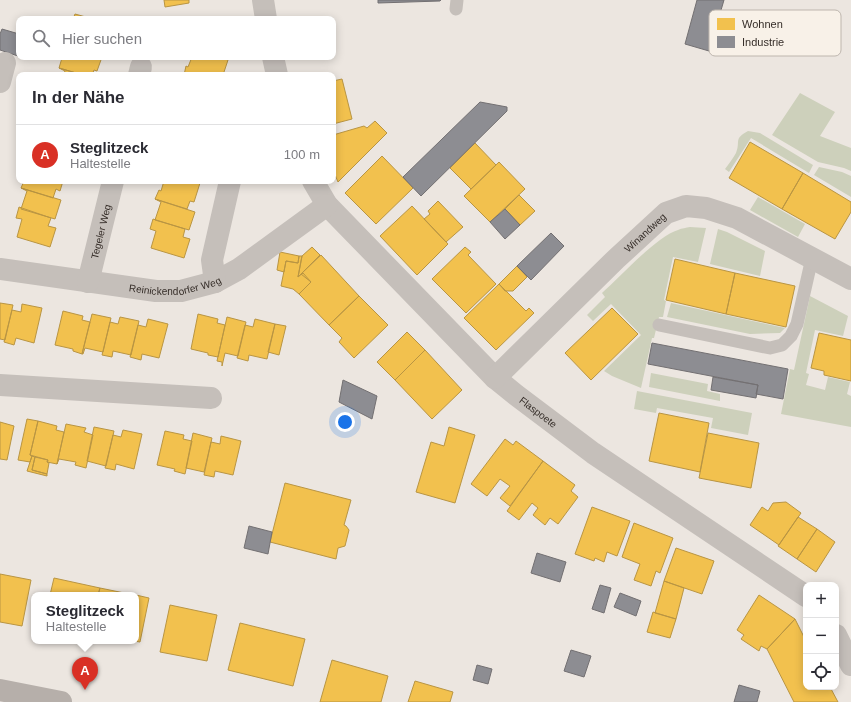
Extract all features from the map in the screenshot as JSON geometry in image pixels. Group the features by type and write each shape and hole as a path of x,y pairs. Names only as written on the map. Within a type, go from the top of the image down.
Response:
{"main road":[{"path":"0,690 61,702"}],"street":[{"path":"263,0 266,16"},
{"path":"274,60 276,72"},
{"name":"Tegeler Weg","path":"88,282 112,184"},
{"path":"215,282 212,260 229,184"},
{"name":"Flaspoete","path":"315,184 327,206 495,378 593,453 803,594"},
{"name":"Reinickendorfer Weg","path":"0,270 156,290 181,291 215,282 239,269 327,206"},
{"name":"Winandweg","path":"495,378 616,259 666,213 686,206 706,208 737,218 851,279"},
{"path":"0,385 211,398"},
{"path":"839,641 851,665"}],"lane":[{"path":"659,325 770,348 782,345 791,336 797,324 812,258"}],"green space":[{"path":"800,93 835,112 820,136 851,148 851,171 818,162 772,135"},
{"path":"748,131 760,133 813,165 809,173 751,138 729,172 725,169 736,153 738,140 740,136"},
{"path":"819,167 842,172 851,176 851,197 814,175"},
{"path":"758,197 805,224 798,237 750,210"},
{"path":"690,227 706,228 698,262 673,257 664,300 666,301 663,317 659,317 654,338 652,338 641,388 612,376 604,371 641,335 611,304 593,321 587,315 605,297 602,293 649,248 669,234"},
{"path":"718,229 765,251 760,276 710,264"},
{"path":"810,296 848,316 843,336 815,330 806,373 809,374 806,385 825,390 828,377 850,382 847,394 851,396 851,427 781,414 790,369 794,370"},
{"path":"671,303 785,328 780,333 750,334 667,317"},
{"path":"651,373 708,384 707,391 720,394 720,401 649,387"},
{"path":"637,391 752,413 748,435 711,428 713,418 657,408 656,413 634,409"}],"building: Wohnen":[{"path":"164,0 189,0 189,3 165,7"},
{"path":"61,60 101,60 97,71 94,70 93,72 73,72 59,68"},
{"path":"191,60 228,60 224,72 185,72 186,66 188,67"},
{"path":"59,68 73,72 64,72"},
{"path":"342,79 352,119 336,123 336,80"},
{"path":"375,121 387,133 338,182 336,177 336,134 364,126 367,128"},
{"path":"750,142 803,173 782,209 729,178"},
{"path":"475,143 496,165 471,189 450,168"},
{"path":"382,156 413,188 376,224 345,193"},
{"path":"499,162 525,189 490,222 464,196"},
{"path":"803,173 851,202 851,212 835,239 782,209"},
{"path":"23,184 62,184 60,191 56,189 53,198 21,188"},
{"path":"163,184 200,184 194,202 190,201 187,209 155,199 159,190 161,191"},
{"path":"21,188 61,200 55,219 21,209 27,191"},
{"path":"519,195 535,211 520,225 505,209"},
{"path":"155,199 195,212 189,230 155,220 161,202"},
{"path":"438,201 463,227 446,242 424,219 430,214 428,211"},
{"path":"412,206 448,244 417,275 380,236"},
{"path":"19,207 51,218 48,226 56,228 50,247 17,237 22,219 16,218"},
{"path":"153,219 185,229 183,237 190,239 184,258 151,248 156,231 150,229"},
{"path":"312,247 320,255 298,277 302,256"},
{"path":"465,247 471,252 468,255 496,284 466,313 432,279"},
{"path":"280,252 299,256 298,263 286,261 284,272 277,270"},
{"path":"321,255 359,296 329,325 299,294 311,282 301,274"},
{"path":"299,256 302,256 298,277 303,273 311,282 299,294 293,289 281,286 286,261 298,263"},
{"path":"675,259 735,273 726,314 666,300"},
{"path":"517,266 527,277 513,291 505,291 499,284"},
{"path":"735,273 795,286 786,327 726,314"},
{"path":"499,284 526,311 529,308 534,313 496,350 464,318"},
{"path":"359,296 388,325 354,358 339,342 342,338 329,325"},
{"path":"0,303 13,305 5,340 0,339"},
{"path":"22,304 42,308 34,343 16,338 14,345 4,342 12,310 21,312"},
{"path":"612,308 638,334 591,380 565,353"},
{"path":"63,311 83,316 82,320 90,322 82,354 73,351 73,349 55,345"},
{"path":"92,314 111,318 103,352 85,348 82,354"},
{"path":"198,314 218,319 217,323 225,325 218,357 191,349"},
{"path":"120,317 139,321 131,355 113,351 112,357 102,355 110,322 118,324"},
{"path":"227,317 246,322 238,356 225,353 222,366 222,362 217,361"},
{"path":"148,319 168,324 159,358 142,354 141,360 130,357 138,325 146,327"},
{"path":"255,319 275,324 267,359 249,355 248,361 237,358 245,325 253,327"},
{"path":"275,324 286,326 279,355 268,352"},
{"path":"407,332 425,350 395,380 377,362"},
{"path":"819,333 851,340 851,381 824,375 824,371 811,368"},
{"path":"425,350 462,390 432,419 395,380"},
{"path":"659,413 709,423 700,472 649,461"},
{"path":"27,419 38,421 30,455 32,456 30,462 18,460"},
{"path":"38,421 57,426 56,430 64,432 57,464 47,462 48,460 30,455"},
{"path":"0,422 14,426 7,460 0,459"},
{"path":"66,424 86,428 84,432 93,435 86,468 75,465 76,462 59,459 57,464"},
{"path":"94,427 114,431 106,466 87,461"},
{"path":"449,427 475,435 455,503 416,492 431,442 444,446"},
{"path":"123,430 142,434 134,469 116,464 115,470 105,468 113,435 121,437"},
{"path":"165,431 184,435 183,439 192,441 185,474 174,471 175,469 157,465"},
{"path":"193,433 212,438 204,472 186,468"},
{"path":"708,433 759,443 751,488 699,478"},
{"path":"221,436 241,441 233,475 215,471 214,477 204,475 211,442 220,444"},
{"path":"505,439 513,445 516,441 543,461 510,506 500,498 510,486 500,479 487,496 471,484"},
{"path":"32,456 35,457 32,470 47,474 47,476 27,471"},
{"path":"35,457 48,460 47,462 49,463 47,474 32,470"},
{"path":"543,461 575,485 571,491 578,497 558,524 550,518 545,525 533,515 538,508 532,503 519,520 507,511"},
{"path":"285,483 351,500 344,525 349,530 345,546 338,548 336,559 270,542"},
{"path":"786,502 801,513 779,545 750,525 762,507 768,511 773,503"},
{"path":"592,507 630,521 617,556 607,552 604,562 595,558 594,561 575,554"},
{"path":"798,517 817,529 797,559 778,546"},
{"path":"634,523 673,538 660,573 656,571 651,586 634,580 640,564 622,557"},
{"path":"817,529 835,542 816,572 797,559"},
{"path":"676,548 714,561 702,594 664,581"},
{"path":"0,574 31,580 22,626 0,622"},
{"path":"54,578 100,588 99,592 51,592"},
{"path":"664,581 684,588 676,619 655,613"},
{"path":"100,588 119,592 99,592"},
{"path":"759,595 795,619 767,649 761,646 759,651 741,639 744,635 737,630"},
{"path":"139,596 149,598 139,642"},
{"path":"170,605 217,615 207,661 160,652"},
{"path":"653,612 676,619 670,638 647,632"},
{"path":"795,619 803,635 803,690 832,690 838,702 794,702 767,649"},
{"path":"240,623 305,639 293,686 228,670"},
{"path":"332,660 388,676 381,702 320,702"},
{"path":"415,681 453,692 450,702 408,702"}],"building: Industrie":[{"path":"378,0 441,0 378,3"},
{"path":"697,0 724,0 721,10 709,10 709,51 685,44"},
{"path":"2,29 16,33 16,55 0,50 0,34"},
{"path":"480,102 507,107 507,111 421,196 403,177"},
{"path":"505,209 520,225 505,239 490,222"},
{"path":"551,233 564,246 531,280 517,266"},
{"path":"652,343 788,369 783,399 756,394 758,385 648,364"},
{"path":"713,377 758,385 756,398 711,390"},
{"path":"343,380 377,396 372,419 339,402"},
{"path":"249,526 272,532 268,554 244,548"},
{"path":"537,553 566,562 560,582 531,573"},
{"path":"600,585 611,588 604,613 592,609"},
{"path":"620,593 641,601 636,616 614,607"},
{"path":"571,650 591,656 584,677 564,671"},
{"path":"477,665 492,669 488,684 473,680"},
{"path":"739,685 760,691 757,702 734,702"}],"place":[{"name":"Steglitzeck","path":"85,690"}]}
